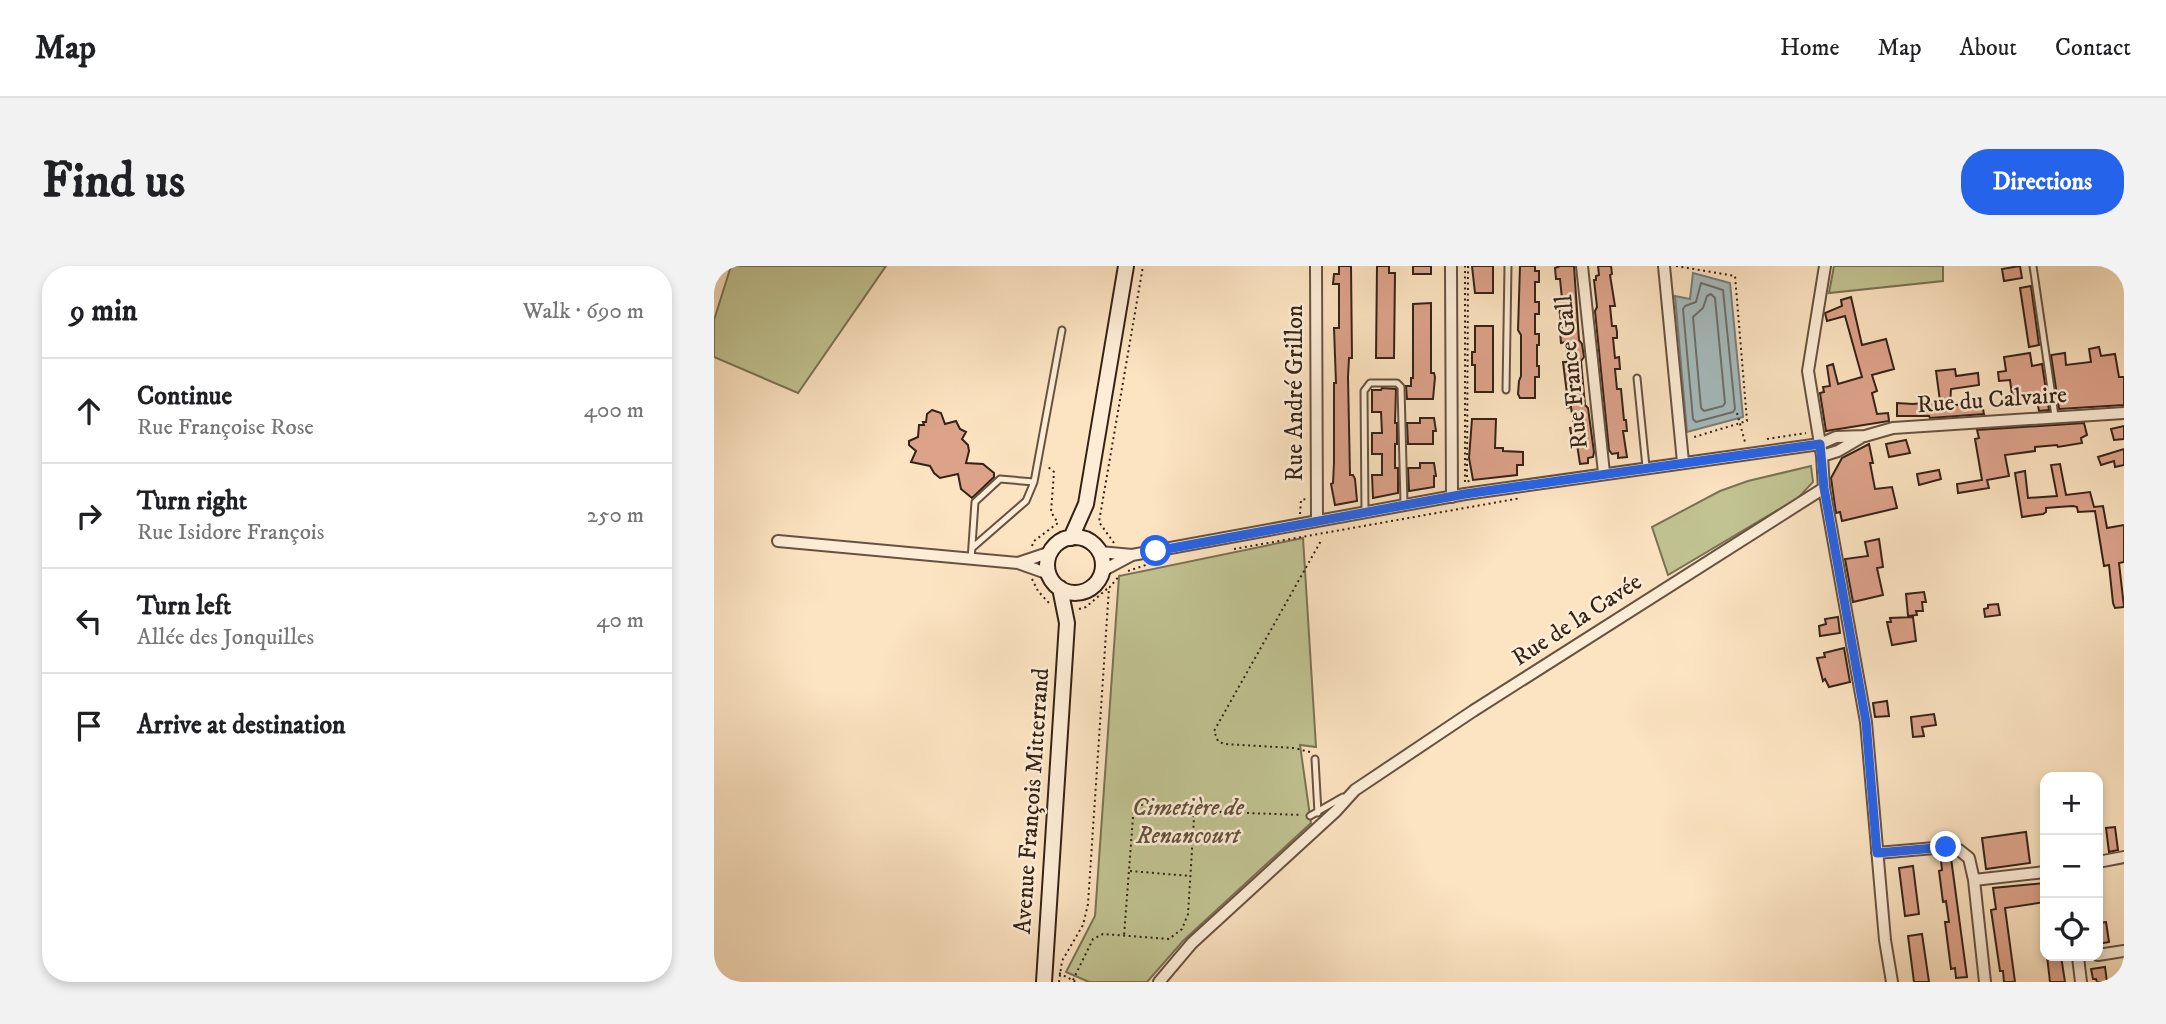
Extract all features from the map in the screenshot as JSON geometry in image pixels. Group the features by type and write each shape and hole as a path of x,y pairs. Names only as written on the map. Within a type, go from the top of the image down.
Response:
{"main road":[{"path":"1071,538 1086,505 1126,266"},
{"path":"1086,505 1096,547 1102,557 1102,571 1097,583 1081,592 1072,593 1060,588 1049,574 1047,563 1051,552 1060,542 1071,538 1084,538 1096,547"},
{"name":"Avenue François Mitterrand","path":"1044,982 1067,623 1060,588"},
{"name":"Avenue François Mitterrand","path":"1067,623 1081,592"}],"street":[{"name":"Rue André Grillon","path":"1316,266 1317,520"},
{"path":"1451,266 1452,497"},
{"name":"Rue France Gall","path":"1582,266 1605,473"},
{"path":"1664,266 1683,462"},
{"path":"1825,266 1808,370 1822,456 1824,488 1866,722 1892,982"},
{"name":"Rue du Calvaire","path":"1822,456 1838,451 1865,436 1893,428 2124,412"},
{"name":"Rue du Calvaire","path":"1132,555 1452,497 1468,489 1820,444 1836,437 1865,436"},
{"name":"Rue de la Cavée","path":"1159,982 1192,943 1336,811 1355,789 1570,651 1605,625 1824,488"},
{"path":"778,541 972,554 1049,574"},
{"path":"1096,547 1132,555"},
{"path":"1018,564 1051,552"},
{"path":"1102,571 1132,555"},
{"path":"1877,853 1946,847 1959,850 1969,858 1974,880 1985,982"},
{"path":"2103,861 2124,857"},
{"path":"1974,880 2040,873"},
{"path":"2103,954 2124,951"},
{"path":"2081,961 2081,982"}],"lane":[{"path":"1506,390 1507,266"},
{"path":"2033,266 2055,416"},
{"path":"972,554 1026,500 1034,482 1062,330"},
{"path":"1637,378 1646,467"},
{"path":"1365,512 1364,391 1370,383 1397,383 1401,387 1404,506"},
{"path":"972,554 975,502 1000,479 1034,482"},
{"path":"1315,759 1318,813"},
{"path":"1310,816 1355,789"}],"path":[{"path":"1116,547 1099,522 1143,266"},
{"path":"1467,266 1468,489"},
{"path":"1467,266 1468,489"},
{"path":"1675,266 1735,276 1747,421 1681,441"},
{"path":"1737,413 1747,453"},
{"path":"1029,553 1034,541 1058,523 1051,512 1054,472 1047,465 1038,463"},
{"path":"1231,549 1532,496"},
{"path":"1315,759 1311,752 1294,748 1224,744 1218,741 1214,731 1322,538"},
{"path":"1078,609 1086,607 1109,588 1122,572 1151,564"},
{"path":"1029,572 1038,591 1051,606"},
{"path":"1059,982 1062,961 1083,925 1088,904 1109,588"},
{"path":"1124,936 1134,804 1191,811 1310,816"},
{"path":"1059,973 1074,981 1093,939 1102,934 1169,939 1182,929 1188,915 1194,818 1191,811"},
{"path":"1129,871 1190,876"}],"green space":[{"path":"731,266 886,266 798,393 714,357 714,320"},
{"path":"1834,266 1943,266 1943,281 1829,293"},
{"path":"1811,466 1813,482 1798,498 1668,575 1652,527 1720,491 1748,481"},
{"name":"Cimetière de Renancourt","path":"1303,538 1316,747 1300,745 1311,823 1183,941 1147,982 1089,982 1066,972 1095,916 1119,576"}],"water":[{"path":"1693,273 1730,283 1743,417 1687,432 1675,296 1690,299"}],"building":[{"path":"1339,266 1351,266 1352,358 1349,358 1348,377 1350,475 1355,479 1357,501 1335,505 1331,484 1336,383 1334,328 1339,328 1339,284 1333,284 1334,274 1339,274"},
{"path":"1377,266 1389,266 1389,273 1395,273 1394,358 1376,358"},
{"path":"1413,266 1431,266 1431,274 1413,274"},
{"path":"1472,266 1493,266 1493,293 1475,293"},
{"path":"1520,266 1535,266 1535,271 1539,271 1539,282 1535,282 1535,302 1539,302 1539,314 1535,314 1535,334 1539,334 1539,377 1535,377 1535,398 1520,398 1518,394 1521,376 1521,335 1518,330"},
{"path":"1574,266 1579,340 1584,357 1581,361 1585,405 1588,408 1594,452 1593,457 1588,458 1588,463 1580,464 1576,438 1572,439 1570,428 1574,427 1571,407 1567,408 1565,394 1563,362 1567,362 1566,342 1561,343 1558,299 1562,299 1560,279 1556,279 1555,268"},
{"path":"1598,266 1611,266 1615,306 1610,306 1612,326 1616,326 1617,332 1617,338 1613,338 1615,358 1619,357 1620,369 1615,369 1617,389 1621,389 1626,420 1627,431 1623,431 1627,457 1618,458 1618,453 1612,454 1609,450 1595,311 1597,307 1594,280 1599,275"},
{"path":"2020,266 2022,278 2004,281 2002,269"},
{"path":"2031,286 2039,345 2029,347 2020,288"},
{"path":"1851,297 1862,345 1886,339 1894,369 1872,375 1877,391 1872,393 1877,414 1888,413 1889,421 1826,431 1820,393 1824,392 1823,387 1830,386 1827,366 1833,364 1838,384 1862,377 1845,316 1827,321 1825,313 1842,306 1841,300"},
{"path":"1431,303 1431,373 1434,373 1435,377 1433,399 1407,399 1406,386 1411,386 1413,378 1413,304"},
{"path":"1475,326 1493,326 1493,392 1475,392 1472,352 1475,352"},
{"path":"2099,347 2101,356 2115,354 2119,377 2124,377 2124,405 2059,409 2051,355 2065,353 2066,365 2091,362 2089,349"},
{"path":"2030,353 2032,366 2042,364 2049,410 2039,411 2036,395 2012,395 2010,380 1999,381 1998,372 2006,371 2004,357"},
{"path":"1955,369 1956,376 1978,373 1979,385 1951,389 1950,405 1982,404 1984,414 1930,418 1897,416 1897,403 1940,401 1936,371"},
{"path":"1396,389 1395,468 1398,468 1398,493 1373,498 1372,475 1382,475 1382,454 1372,454 1372,433 1382,433 1381,412 1372,412 1372,390"},
{"path":"932,410 941,413 945,424 956,421 960,429 966,432 962,439 968,445 969,451 966,463 983,464 994,473 994,477 972,498 961,489 958,474 940,478 930,466 911,462 916,451 909,445 909,441 918,437 919,425 924,425 927,414"},
{"path":"1420,418 1434,418 1436,431 1433,431 1433,444 1408,444 1407,423 1420,423"},
{"path":"1472,419 1496,419 1495,448 1523,452 1523,465 1517,465 1517,475 1473,480 1469,458"},
{"path":"2084,423 2087,435 2081,438 2082,443 2035,447 2035,451 2005,455 2009,476 1987,480 1989,488 1958,493 1957,484 1982,480 1975,439 1979,438 1977,430"},
{"path":"2124,426 2124,439 2114,440 2111,429"},
{"path":"1906,440 1910,453 1889,457 1886,444"},
{"path":"1869,444 1875,489 1892,487 1897,508 1842,521 1840,512 1836,513 1831,478 1842,458"},
{"path":"2124,449 2124,465 2115,467 2114,461 2101,465 2098,457"},
{"path":"1420,463 1434,463 1434,487 1409,491 1408,468 1420,468"},
{"path":"2060,464 2066,495 2090,492 2094,507 2103,506 2107,528 2124,525 2124,562 2119,563 2124,607 2115,608 2113,603 2109,565 2104,566 2095,511 2078,512 2077,507 2073,506 2058,507 2046,508 2043,514 2022,517 2015,473 2025,471 2028,498 2057,496 2051,465"},
{"path":"1939,470 1941,479 1919,485 1917,474"},
{"path":"1879,539 1883,567 1877,568 1883,595 1853,602 1845,559 1868,556 1865,542"},
{"path":"1924,592 1926,602 1922,602 1923,611 1916,611 1917,615 1908,616 1906,594"},
{"path":"1998,604 2000,615 1985,617 1984,609 1988,608 1988,605"},
{"path":"1838,617 1840,633 1820,636 1819,626 1826,624 1825,619"},
{"path":"1913,617 1916,641 1892,645 1887,622 1891,622 1890,618"},
{"path":"1844,648 1850,682 1829,687 1825,679 1823,681 1817,658 1825,657 1824,653"},
{"path":"1887,701 1889,716 1875,717 1873,703"},
{"path":"1934,714 1936,725 1922,727 1924,736 1913,737 1911,717"},
{"path":"2115,827 2118,850 2109,852 2106,828"},
{"path":"2026,832 2030,863 1986,869 1982,838"},
{"path":"1951,858 1967,977 1956,978 1955,968 1951,969 1945,922 1949,922 1939,871 1942,870 1941,860"},
{"path":"1913,866 1919,914 1905,916 1899,868"},
{"path":"2040,883 2040,903 2005,908 2015,982 2004,982 2003,971 2000,971 1991,910 1996,909 1993,888"},
{"path":"2103,922 2106,922 2109,942 2103,943"},
{"path":"1922,934 1929,982 1914,982 1908,936"},
{"path":"2048,961 2062,961 2065,982 2050,982"},
{"path":"2105,967 2107,982 2097,982 2093,979 2091,969"}],"route":[{"path":"1156,551 1465,494 1820,444 1824,488 1866,722 1877,853 1946,847"}]}
